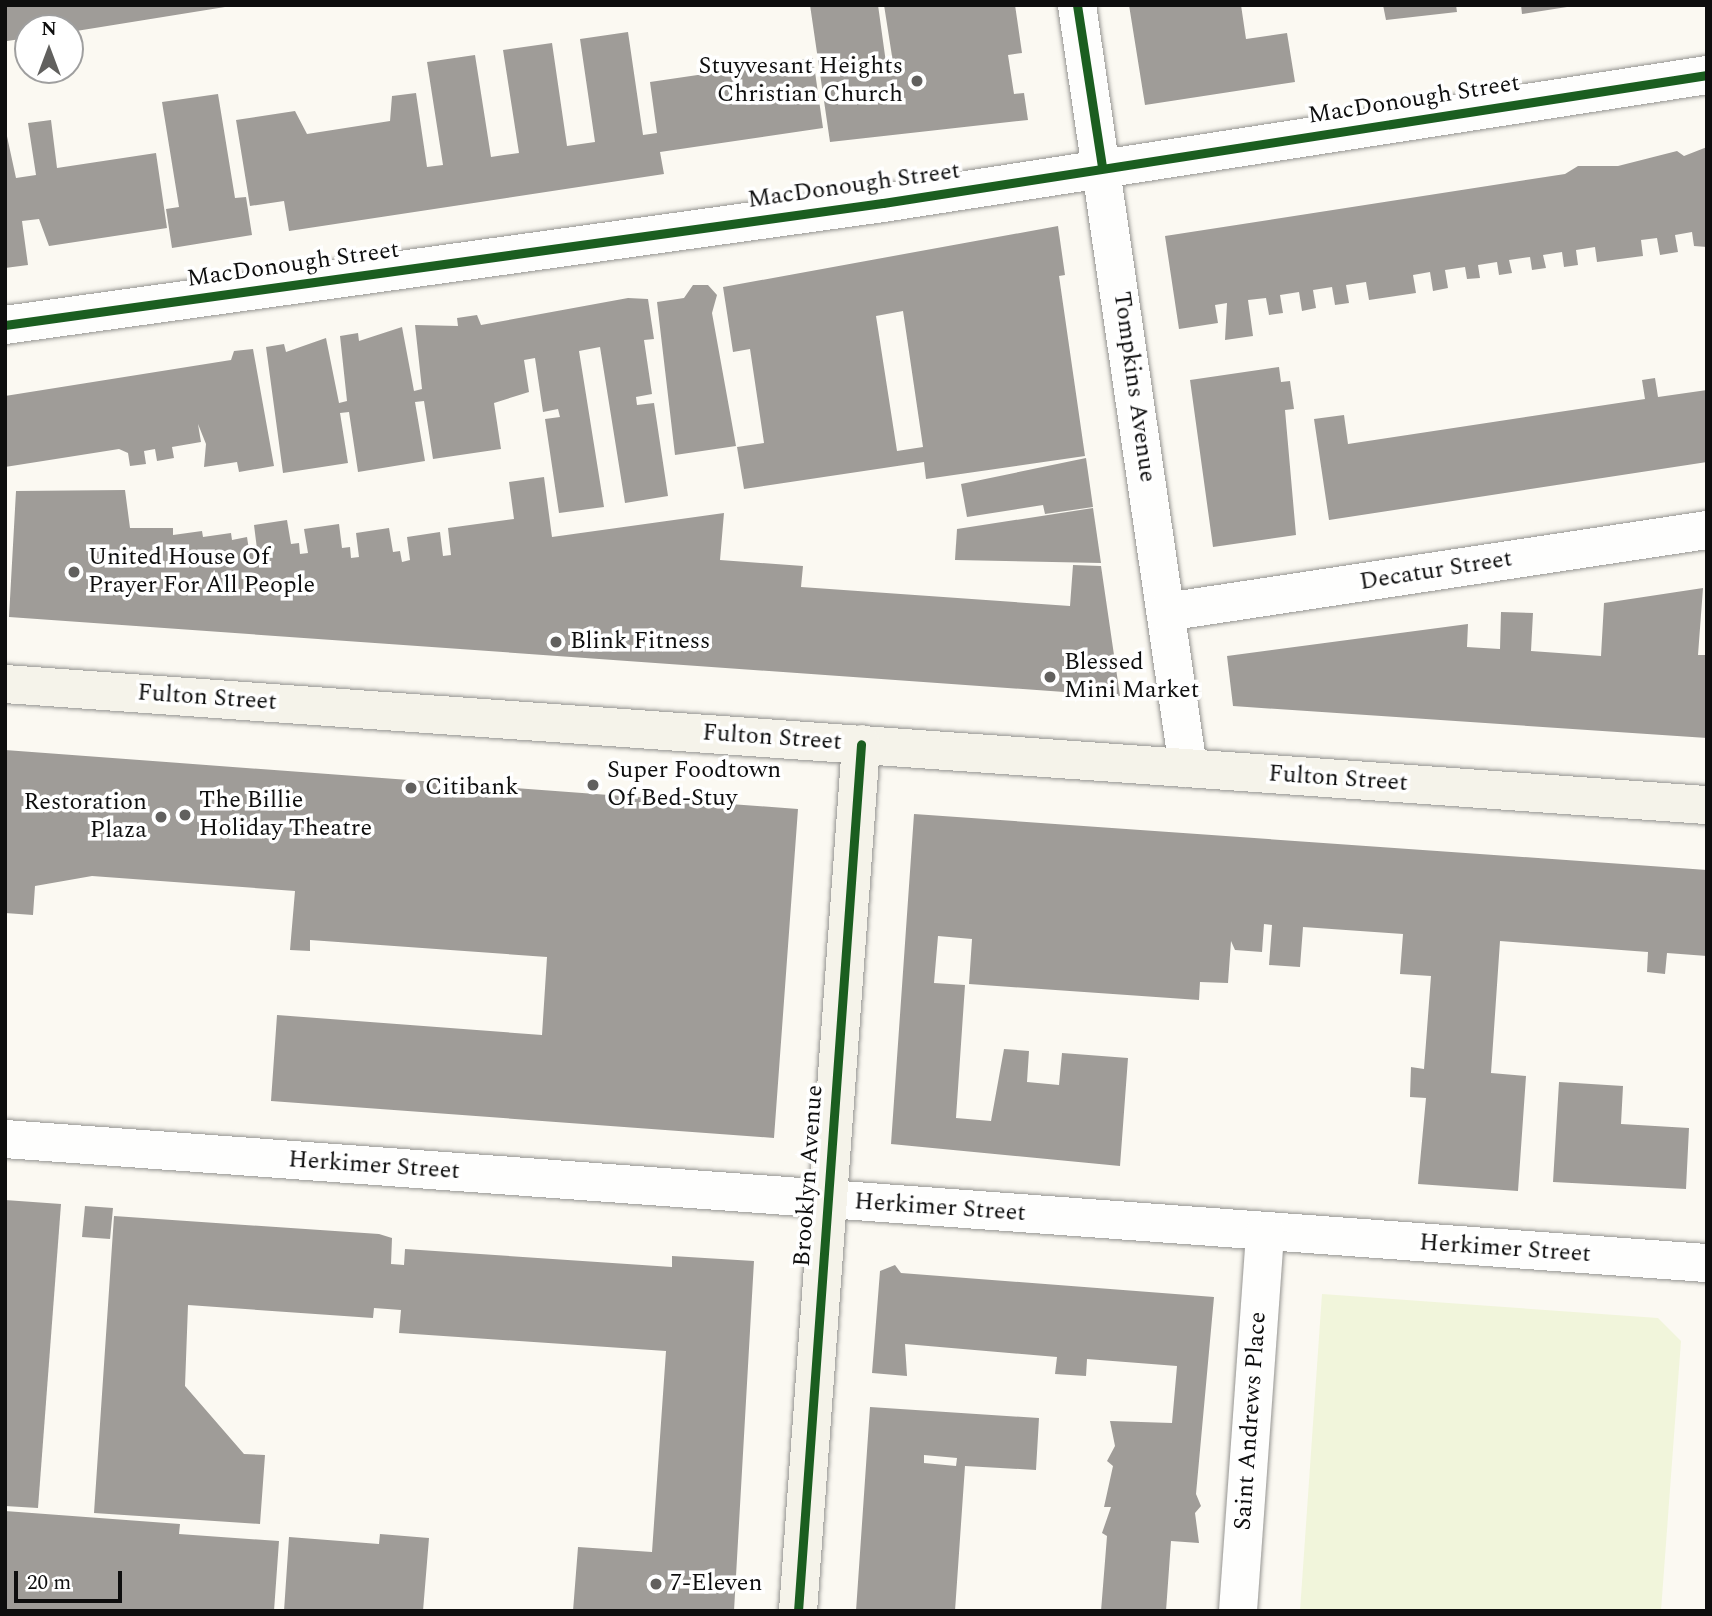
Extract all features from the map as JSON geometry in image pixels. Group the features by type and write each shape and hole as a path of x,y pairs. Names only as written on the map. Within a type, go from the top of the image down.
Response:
{"main road":[{"name":"Fulton Street","path":"5,684 1707,805"},
{"name":"Brooklyn Avenue","path":"798,1611 861,744"}],"street":[{"name":"Tompkins Avenue","path":"1077,5 1188,768"},
{"name":"MacDonough Street","path":"5,325 1102,167 1707,75"},
{"name":"Decatur Street","path":"1166,612 1707,530"},
{"name":"Herkimer Street","path":"5,1139 1707,1263"},
{"name":"Saint Andrews Place","path":"1238,1611 1265,1232"}],"green space":[{"path":"1322,1294 1658,1318 1681,1341 1661,1611 1300,1611"}],"building":[{"path":"5,5 225,5 84,30 84,14 14,14 14,40 7,41 5,55"},
{"name":"Stuyvesant Heights Christian Church","path":"810,5 878,5 887,70 894,69 884,5 1015,5 1022,53 1008,55 1014,94 1024,93 1028,120 830,142"},
{"path":"1129,5 1241,5 1246,39 1287,33 1295,82 1145,105"},
{"path":"1383,5 1456,5 1457,12 1386,20"},
{"path":"1521,5 1567,5 1567,7 1522,14"},
{"path":"628,32 643,135 657,133 650,82 813,58 823,128 660,152 664,174 289,231 284,201 250,206 236,120 295,111 307,134 390,121 392,96 416,93 427,167 443,165 427,62 475,55 491,157 519,153 503,50 552,43 567,146 595,142 580,39"},
{"path":"218,94 235,198 246,197 252,235 172,248 166,209 179,207 162,102"},
{"path":"51,120 57,168 156,153 167,228 49,246 39,219 22,221 28,265 5,268 5,127 16,178 36,175 28,123"},
{"path":"1707,147 1707,247 1694,246 1692,232 1675,235 1678,252 1660,255 1657,238 1641,240 1643,256 1597,262 1595,247 1576,250 1578,265 1564,267 1562,252 1543,255 1546,268 1532,270 1530,257 1509,260 1512,273 1499,275 1497,262 1478,265 1480,278 1467,279 1465,267 1445,270 1448,288 1433,291 1430,272 1413,275 1416,293 1369,300 1366,282 1346,285 1349,303 1335,305 1332,287 1313,290 1316,308 1302,311 1299,292 1280,295 1283,313 1269,315 1266,298 1248,300 1253,336 1225,340 1227,303 1215,305 1218,323 1179,329 1165,236 1565,174 1578,166 1618,166 1677,151 1684,156"},
{"path":"1058,226 1065,275 1059,276 1085,456 926,479 924,462 744,489 737,447 764,443 750,349 733,352 723,287","holes":["903,311 923,447 897,451 876,316"]},
{"path":"693,285 708,285 717,295 712,313 736,446 675,455 657,302 684,298"},
{"path":"628,298 648,299 654,339 644,340 652,394 636,397 637,405 654,403 668,496 625,503 600,347 579,351 604,507 559,513 545,419 560,417 558,409 543,412 535,358 524,360 529,392 494,403 501,449 433,459 424,401 415,402 425,461 358,472 349,412 340,413 348,463 283,473 266,347 284,344 286,352 326,338 339,403 347,401 340,336 358,333 359,341 402,327 414,391 422,389 415,325 458,326 457,318 477,315 481,325"},
{"path":"253,349 274,466 239,472 237,462 204,467 206,444 198,424 201,442 172,447 174,458 157,461 155,449 144,451 146,464 130,466 128,453 119,449 5,467 5,396 231,360 234,351"},
{"path":"1279,367 1281,382 1290,381 1294,409 1285,410 1296,535 1213,547 1190,380"},
{"path":"1655,378 1658,397 1707,390 1707,462 1329,520 1314,419 1344,415 1348,444 1645,399 1642,380"},
{"path":"1086,458 1093,507 1045,514 1043,505 967,517 961,484"},
{"path":"544,477 552,537 724,513 720,560 803,566 801,587 1070,606 1073,565 1101,566 1120,696 9,617 16,491 125,490 130,528 173,528 173,535 202,531 203,537 231,533 232,540 247,537 249,550 257,549 254,525 287,520 291,544 299,543 300,554 308,553 304,529 339,524 342,548 350,547 351,558 359,557 356,533 389,528 393,552 400,551 402,562 410,560 407,537 440,532 443,556 451,555 448,528 514,519 509,482"},
{"path":"1093,508 1101,563 955,560 957,529"},
{"path":"1703,588 1698,655 1707,655 1707,738 1233,706 1227,656 1468,624 1467,647 1500,649 1501,612 1533,613 1531,651 1601,656 1604,603"},
{"path":"5,750 798,809 774,1138 271,1101 277,1015 542,1035 547,957 310,940 310,951 290,950 295,891 92,876 35,886 33,915 5,913"},
{"path":"914,814 1707,870 1707,956 1667,953 1665,974 1647,972 1648,952 1500,941 1491,1073 1526,1076 1518,1191 1418,1184 1426,1098 1410,1097 1411,1067 1424,1069 1431,976 1400,974 1403,934 1303,927 1300,967 1269,965 1272,925 1264,924 1262,952 1235,950 1231,941 1228,983 1200,982 1199,1000 969,984 972,939 938,936 934,983 965,985 956,1118 991,1121 1004,1049 1029,1051 1027,1082 1059,1085 1062,1053 1128,1058 1120,1166 891,1144"},
{"path":"1559,1082 1623,1086 1621,1124 1689,1128 1686,1189 1553,1182"},
{"path":"5,1200 61,1204 38,1508 5,1506"},
{"path":"85,1206 113,1208 110,1239 82,1237"},
{"path":"114,1216 379,1234 392,1238 391,1264 404,1265 405,1249 672,1267 672,1256 754,1261 734,1611 573,1611 578,1547 652,1552 666,1351 399,1333 401,1310 374,1308 373,1318 188,1305 185,1386 244,1454 265,1455 260,1524 94,1513"},
{"path":"895,1265 901,1273 1214,1297 1196,1494 1201,1506 1195,1513 1199,1543 1171,1541 1166,1611 1101,1611 1107,1536 1102,1533 1111,1507 1104,1507 1113,1466 1107,1461 1115,1446 1110,1421 1172,1423 1177,1366 1087,1359 1086,1376 1055,1374 1057,1357 905,1344 907,1376 872,1373 880,1271"},
{"path":"870,1407 1039,1418 1036,1470 965,1466 955,1611 856,1611","holes":["924,1455 957,1458 956,1466 924,1463"]},
{"path":"5,1511 180,1524 179,1534 279,1541 274,1611 5,1611"},
{"path":"380,1534 429,1538 423,1611 284,1611 289,1537 379,1544"}],"cycle path":[{"path":"1077,5 1102,167"},
{"path":"5,325 883,203 1707,75"},
{"path":"798,1611 861,744"}],"place":[{"name":"Stuyvesant Heights Christian Church","path":"917,81"},
{"name":"United House Of Prayer For All People","path":"74,572"},
{"name":"Blink Fitness","path":"556,642"},
{"name":"Blessed Mini Market","path":"1050,677"},
{"name":"Super Foodtown Of Bed-Stuy","path":"593,785"},
{"name":"Citibank","path":"411,788"},
{"name":"The Billie Holiday Theatre","path":"185,815"},
{"name":"Restoration Plaza","path":"161,817"},
{"name":"7-Eleven","path":"656,1584"}]}
